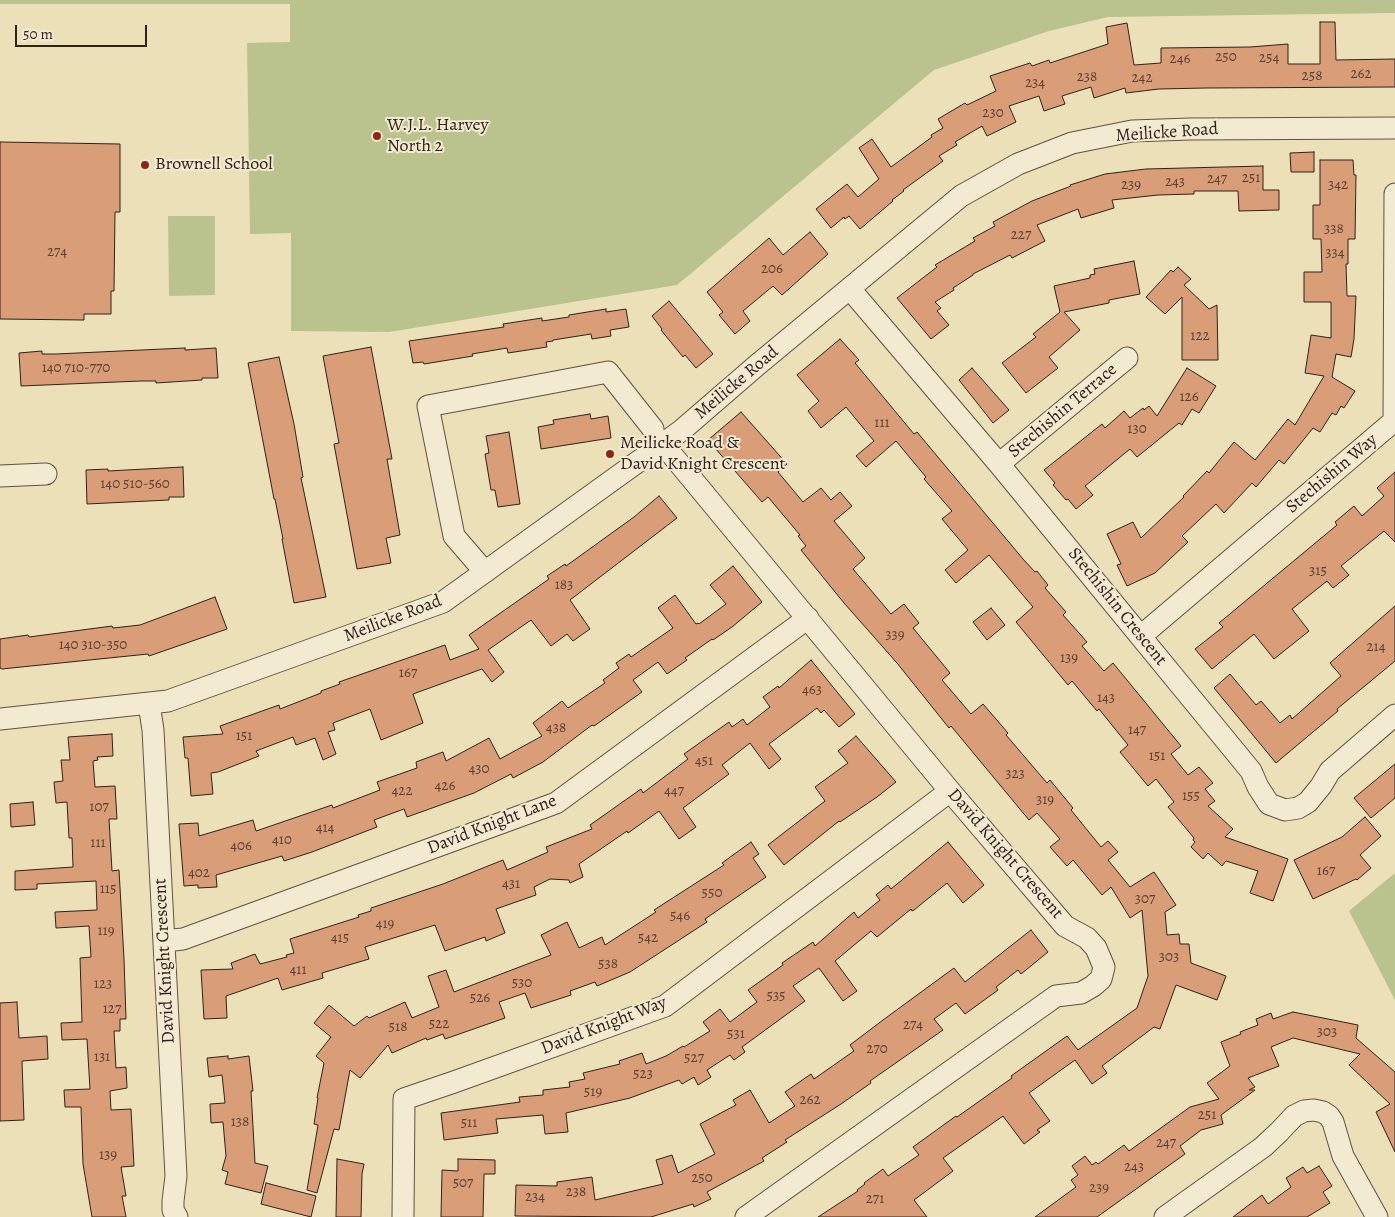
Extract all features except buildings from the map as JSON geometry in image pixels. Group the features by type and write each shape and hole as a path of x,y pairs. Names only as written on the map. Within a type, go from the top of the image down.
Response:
{"street":[{"path":"1395,128 1395,146"},
{"name":"Meilicke Road","path":"0,719 168,701 443,602 485,572 658,436 682,430 961,196 1018,164 1072,144 1132,131 1395,128"},
{"name":"Stechishin Way","path":"1141,636 1394,421 1395,194"},
{"name":"Stechishin Crescent","path":"850,289 999,464 1251,771 1258,787 1269,804 1285,810 1298,808 1308,802 1330,771 1395,715"},
{"name":"Stechishin Terrace","path":"999,464 1127,358"},
{"name":"David Knight Crescent","path":"485,572 454,536 428,406 608,372 658,436 950,791 1066,926 1087,938 1096,948 1104,967 1101,979 1093,986 1081,993 1056,996 746,1217"},
{"path":"0,476 46,474"},
{"name":"David Knight Lane","path":"164,940 183,939 556,803 808,618"},
{"name":"David Knight Crescent","path":"149,704 153,730 176,1176 173,1201 177,1217"},
{"name":"David Knight Way","path":"403,1217 404,1099 665,1006 950,791"},
{"path":"1165,1217 1263,1147 1294,1116 1304,1111 1314,1110 1329,1116 1333,1122 1343,1156 1377,1217"}],"green space":[{"path":"0,0 1395,0 1395,13 1108,17 1049,31 934,70 677,285 389,332 291,331 291,233 250,234 247,43 290,42 290,4 0,4"},
{"path":"168,216 215,216 215,295 169,296"},
{"path":"1395,873 1395,1000 1349,911"}],"place":[{"name":"W.J.L. Harvey North 2","path":"377,136"},
{"name":"Brownell School","path":"145,165"},
{"name":"Meilicke Road & David Knight Crescent","path":"610,454"}]}
